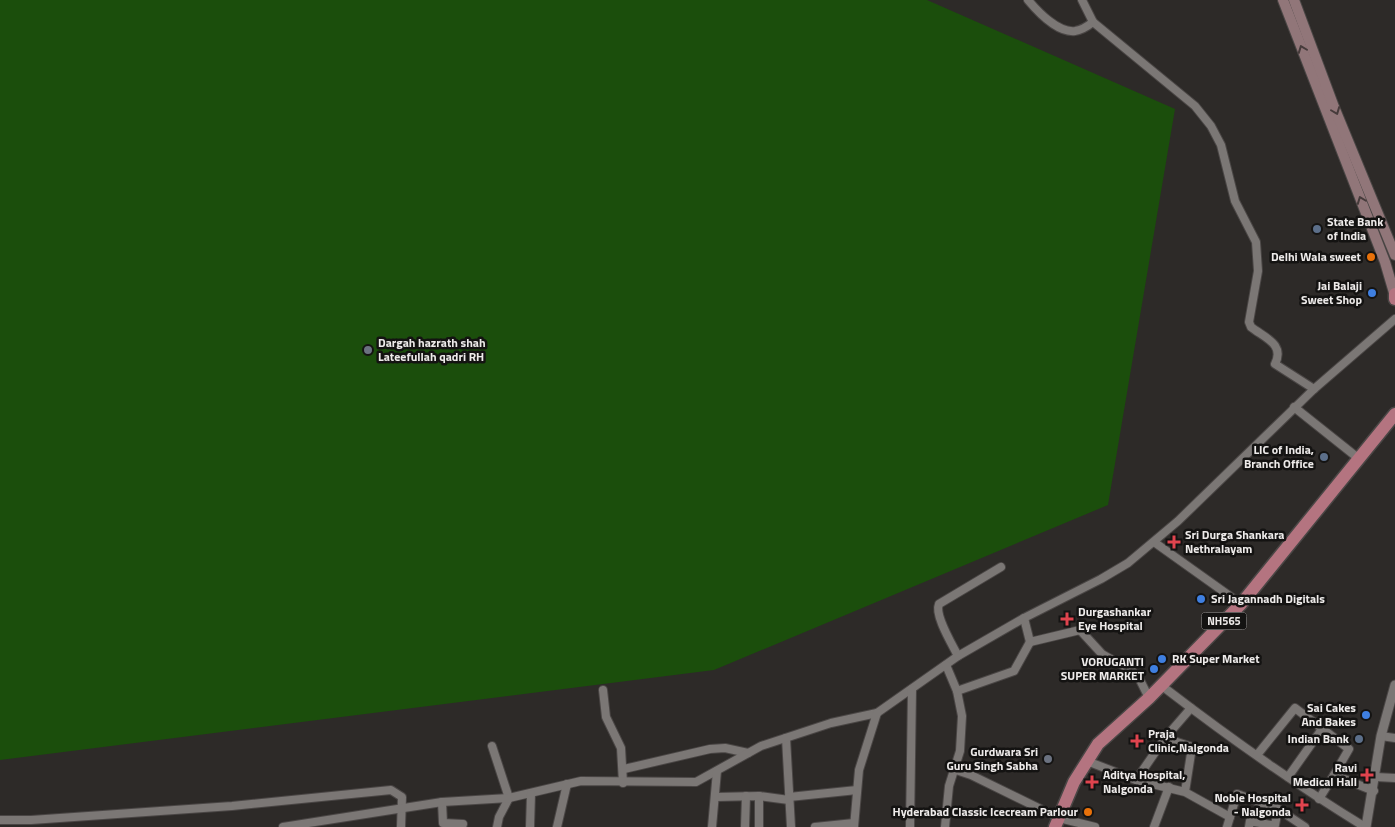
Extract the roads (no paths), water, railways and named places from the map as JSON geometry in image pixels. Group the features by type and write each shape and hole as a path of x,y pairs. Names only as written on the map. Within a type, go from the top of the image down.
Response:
{"highway":[{"name":"NH565","path":"1060,823 1086,761 1120,722 1148,698 1241,604 1395,414"},
{"name":"NH565","path":"1060,823 1092,763 1123,728 1166,689 1247,604 1395,425"}],"main road":[{"path":"1283,0 1385,262 1395,296"},
{"path":"1294,0 1338,116 1395,255"}],"street":[{"path":"1028,0 1052,22 1064,30 1080,30 1093,22"},
{"path":"1082,0 1093,22 1195,106 1211,126 1225,156 1235,201 1256,242 1258,271 1249,322 1251,327 1277,346 1279,355 1275,364 1314,388"},
{"path":"284,827 320,823 402,807 442,802 509,798 592,780 623,783 696,782 748,753 786,738 831,723 877,713 958,656 1024,618 1102,579 1128,563 1178,521 1314,388 1395,319"},
{"path":"1294,407 1358,458"},
{"path":"1154,542 1241,604"},
{"path":"958,656 939,616 938,607 1002,567"},
{"path":"957,691 1014,671 1030,642 1024,618"},
{"path":"1030,642 1080,630 1102,654 1137,674 1148,698"},
{"path":"945,827 949,786 962,738 962,716 957,691 946,665"},
{"path":"1166,689 1288,778 1365,827 1374,791 1381,736 1395,685"},
{"path":"910,827 912,689"},
{"path":"603,690 606,717 621,748 624,769 623,783"},
{"path":"1136,780 1165,738 1191,708"},
{"path":"1257,755 1295,708 1349,749 1320,798"},
{"path":"815,827 854,825 859,770 877,713"},
{"path":"1288,778 1322,729"},
{"path":"1381,736 1395,738"},
{"path":"786,738 790,827"},
{"path":"1165,738 1192,747 1186,792"},
{"path":"492,746 509,798 499,817 498,827"},
{"path":"624,769 710,749 725,748 748,753"},
{"path":"1092,763 1136,780 1186,792 1230,817"},
{"path":"953,769 971,775 1060,823 1095,827"},
{"path":"712,827 717,771"},
{"path":"1334,776 1374,791"},
{"path":"1376,776 1395,778"},
{"path":"557,827 567,784"},
{"path":"1154,827 1169,787"},
{"path":"0,820 31,820 223,806 391,790 402,797 401,827"},
{"path":"716,797 759,796 789,798 857,790"},
{"path":"530,827 531,794"},
{"path":"1227,827 1237,794 1278,809 1301,826"},
{"path":"745,827 746,796"},
{"path":"759,796 759,827"},
{"path":"442,802 443,823 463,824 462,827"},
{"path":"1249,827 1250,821 1270,826 1275,825 1278,809"}],"place":[{"name":"State Bank of India","path":"1317,229"},
{"name":"Delhi Wala sweet","path":"1371,257"},
{"name":"Jai Balaji Sweet Shop","path":"1372,293"},
{"name":"Dargah hazrath shah Lateefullah qadri RH","path":"368,350"},
{"name":"LIC of India, Branch Office","path":"1324,457"},
{"name":"Sri Durga Shankara Nethralayam","path":"1174,542"},
{"name":"Sri Jagannadh Digitals","path":"1201,599"},
{"name":"Durgashankar Eye Hospital","path":"1067,619"},
{"name":"RK Super Market","path":"1162,659"},
{"name":"VORUGANTI SUPER MARKET","path":"1154,669"},
{"name":"Sai Cakes And Bakes","path":"1366,715"},
{"name":"Indian Bank","path":"1359,739"},
{"name":"Praja Clinic,Nalgonda","path":"1137,741"},
{"name":"Gurdwara Sri Guru Singh Sabha","path":"1048,759"},
{"name":"Ravi Medical Hall","path":"1367,775"},
{"name":"Aditya Hospital, Nalgonda","path":"1092,782"},
{"name":"Noble Hospital - Nalgonda","path":"1302,805"},
{"name":"Hyderabad Classic Icecream Parlour","path":"1088,812"}]}
